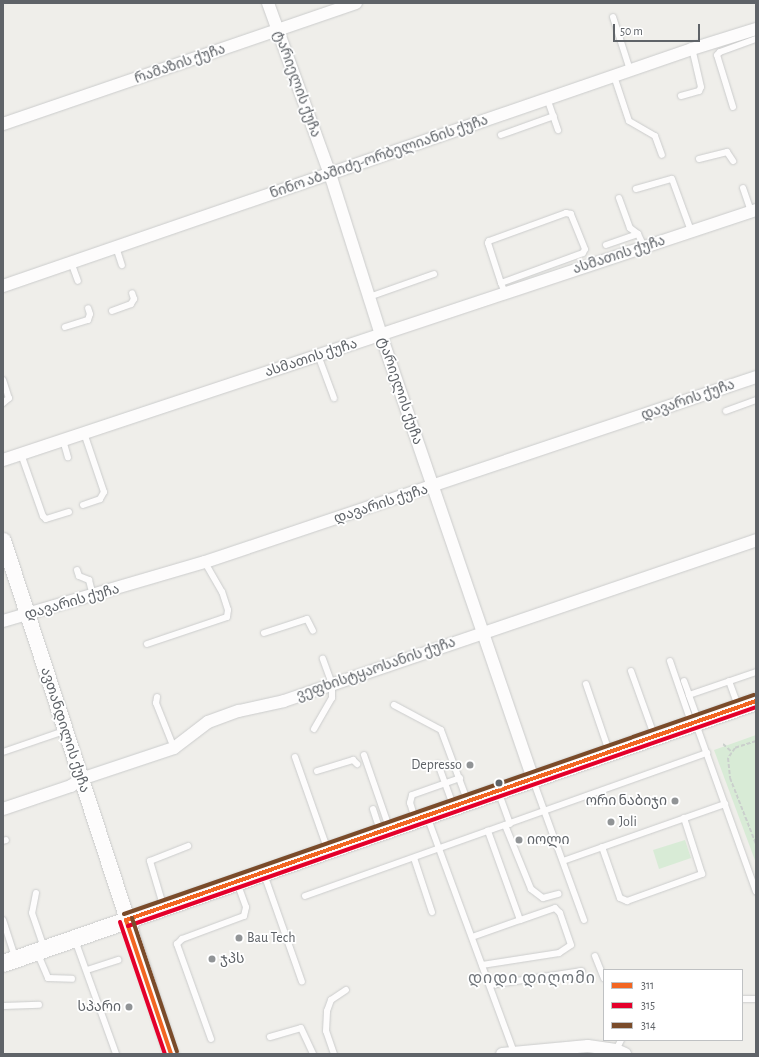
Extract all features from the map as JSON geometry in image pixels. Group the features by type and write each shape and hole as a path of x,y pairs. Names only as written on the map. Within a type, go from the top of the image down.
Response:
{"main road":[{"path":"9,960 756,701"}],"street":[{"name":"ტარიელის ქუჩა","path":"268,3 276,31 330,174 381,335 533,779"},
{"name":"რამაზის ქუჩა","path":"3,124 356,3"},
{"name":"ნინო აბაშიძე-ორბელიანის ქუჩა","path":"3,286 547,98 756,29"},
{"name":"ასმათის ქუჩა","path":"3,460 381,335 503,288 644,247 753,211"},
{"name":"დავარის ქუჩა","path":"3,621 28,615 205,562 756,377"},
{"name":"ვეფხისტყაოსანის ქუჩა","path":"3,809 71,786 81,779 174,748 208,722 239,711 284,701 483,631 572,604 756,540"},
{"name":"ავთანდილის ქუჩა","path":"3,542 171,1054"},
{"path":"508,1054 588,1046 621,1048"}],"lane":[{"path":"613,17 630,70"},
{"path":"733,108 717,56 720,52 756,40"},
{"path":"681,96 699,90 701,87 692,49"},
{"path":"614,76 629,121 655,136 662,155"},
{"path":"547,98 558,130"},
{"path":"501,135 554,116"},
{"path":"699,159 727,152 734,161"},
{"path":"636,189 672,179 691,231"},
{"path":"742,188 753,211"},
{"path":"619,198 630,228 638,234 644,247"},
{"path":"566,213 571,214 585,249 584,253 503,288 489,241 566,213"},
{"path":"606,245 638,234"},
{"path":"116,247 122,265"},
{"path":"71,262 78,281"},
{"path":"369,297 434,274"},
{"path":"112,311 132,304 134,299 132,293"},
{"path":"66,327 88,320 90,314 88,308"},
{"path":"318,355 334,398"},
{"path":"3,380 9,398 3,403"},
{"path":"726,411 756,400"},
{"path":"83,505 100,499 104,492 84,433"},
{"path":"63,440 68,457"},
{"path":"21,454 42,516 46,520 68,512"},
{"path":"147,644 227,617 228,610 222,592 205,562"},
{"path":"77,570 79,576 89,580 93,596"},
{"path":"264,633 302,620 309,621 313,631"},
{"path":"314,729 332,698 332,684 323,659"},
{"path":"670,661 696,722 756,892"},
{"path":"631,671 654,737"},
{"path":"689,695 756,672"},
{"path":"684,681 696,722"},
{"path":"729,681 739,707"},
{"path":"586,684 609,752"},
{"path":"156,703 157,697"},
{"path":"150,698 156,703 174,748"},
{"path":"394,705 441,730 460,778 461,804"},
{"path":"3,752 64,731"},
{"path":"304,896 707,753"},
{"path":"364,755 385,830"},
{"path":"295,757 328,850"},
{"path":"317,771 353,760 357,764"},
{"path":"438,764 446,783 461,804"},
{"path":"460,778 412,795 410,803 440,849 490,986 508,1054"},
{"path":"533,779 546,811 584,920"},
{"path":"498,791 531,889 543,898 558,894"},
{"path":"563,861 725,804"},
{"path":"373,809 385,830"},
{"path":"602,847 620,898 627,901 702,874 684,818"},
{"path":"488,831 520,920"},
{"path":"163,907 150,861 188,846"},
{"path":"414,858 432,912"},
{"path":"263,872 302,982"},
{"path":"211,1039 177,944 182,939 244,916 246,907 237,882"},
{"path":"36,893 32,913 48,978 72,979"},
{"path":"472,937 551,909 558,909 571,945 560,953 482,965"},
{"path":"3,920 9,960"},
{"path":"74,938 88,970 116,1054"},
{"path":"595,956 603,976"},
{"path":"88,970 118,960"},
{"path":"490,986 582,971"},
{"path":"334,1054 326,1031 327,1011 332,1000 346,990"},
{"path":"743,999 756,1000"},
{"path":"3,1006 11,1008 39,1005"},
{"path":"270,1037 301,1028 312,1054"}],"path":[{"path":"756,741 732,752 728,758 730,778 756,844"},
{"path":"723,744 732,752"}],"green space":[{"path":"756,735 756,863 714,750"},
{"path":"685,840 691,858 659,869 653,850"}],"transit line":[{"name":"314","path":"124,914 754,695"},
{"name":"311","path":"126,920 756,701"},
{"name":"315","path":"128,926 756,707"},
{"name":"314","path":"132,918 177,1052"},
{"name":"311","path":"126,920 171,1054"},
{"name":"315","path":"120,922 165,1054"}],"place":[{"name":"Depresso","path":"470,765"},
{"name":"ორი ნაბიჯი","path":"675,801"},
{"name":"Joli","path":"611,822"},
{"name":"იოლი","path":"519,840"},
{"name":"Bau Tech","path":"239,938"},
{"name":"ჯპს","path":"212,959"},
{"name":"სპარი","path":"129,1007"}],"district":[{"name":"დიდი დიღომი","path":"532,978"}]}
